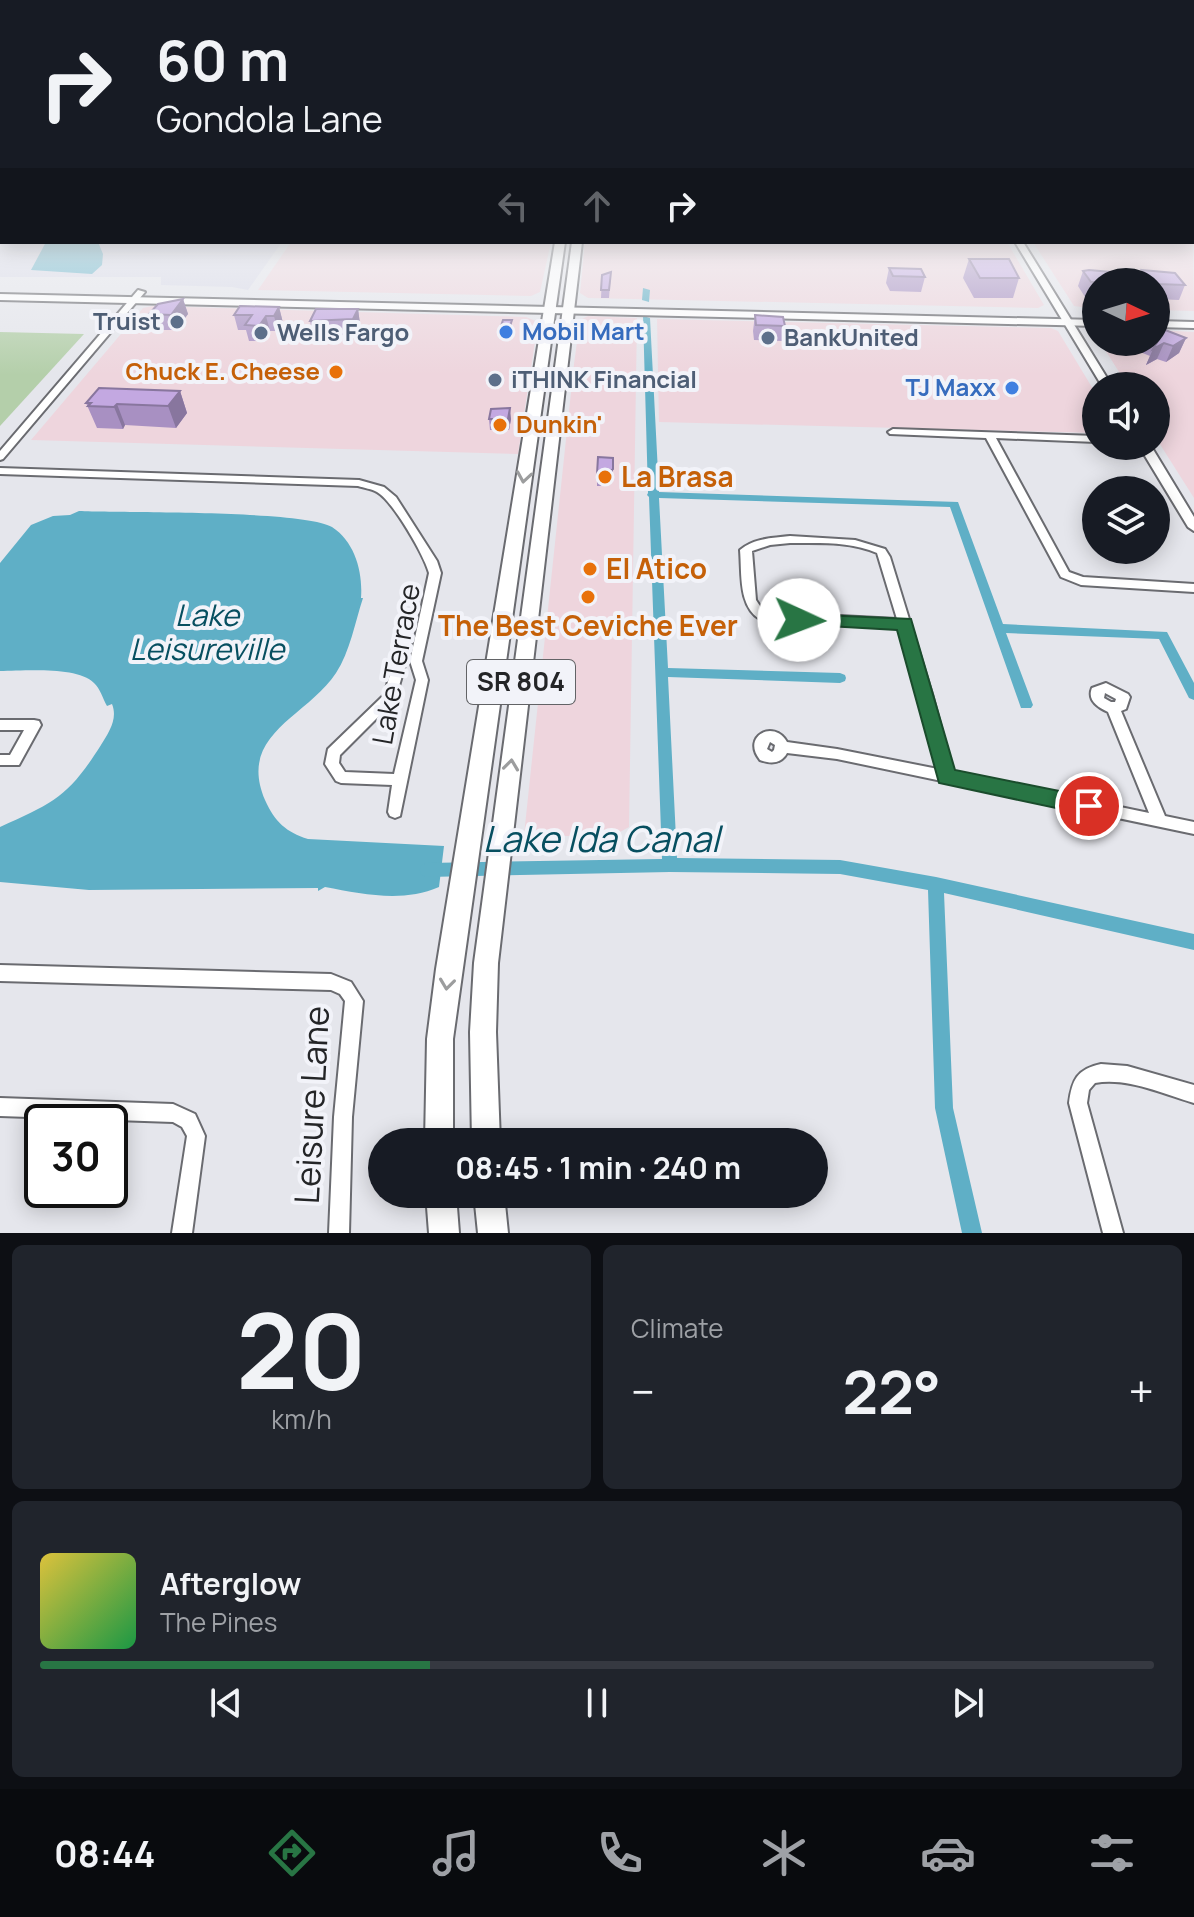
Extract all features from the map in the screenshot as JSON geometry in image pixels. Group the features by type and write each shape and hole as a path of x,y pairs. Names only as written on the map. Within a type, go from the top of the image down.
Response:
{"main road":[{"name":"SR 804","path":"439,1128 440,1039 557,260"},
{"name":"SR 804","path":"486,1128 483,1032 486,963 575,260"},
{"path":"0,288 312,304 370,297 833,317 891,310 1082,321"},
{"path":"0,297 138,296 550,306"},
{"path":"569,307 1066,318 1082,316"},
{"path":"1170,316 1194,317"},
{"path":"1170,324 1194,325"},
{"path":"530,436 550,450"},
{"path":"442,1208 444,1233"},
{"path":"490,1208 493,1233"}],"street":[{"path":"1030,260 1099,372"},
{"path":"0,457 138,296"},
{"path":"893,432 1082,439"},
{"path":"990,436 1065,574 1081,581 1194,588"},
{"path":"1153,460 1194,527"},
{"name":"Lake Terrace","path":"0,471 359,483 385,492 431,561 435,578 419,642 416,666 422,680 400,780 341,777 332,759 336,747 390,697 406,641"},
{"path":"904,624 761,616 752,607 745,554 748,545 754,542 811,541 863,543 876,547 884,557 904,624 947,777"},
{"path":"1113,708 1160,821"},
{"path":"0,725 34,725 14,761 0,760"},
{"path":"784,747 837,754 1194,828"},
{"path":"395,812 400,780"},
{"name":"Leisure Lane","path":"0,973 331,982 342,985 354,1001 343,1117 339,1233"},
{"path":"1113,1233 1078,1103 1084,1081 1092,1075 1116,1074 1194,1094"},
{"path":"0,1107 173,1113 185,1117 196,1136 182,1233"}],"shaded area":[{"path":"0,260 270,260 248,290 161,285 161,277 0,277"},
{"path":"279,260 547,260 540,292 531,296 258,290"},
{"path":"583,260 1017,260 1044,305 1038,308 588,298 580,293"},
{"path":"1044,260 1193,260 1194,311 1170,310 1170,268 1082,268 1082,307 1074,306"},
{"path":"143,308 526,317 538,322 518,454 31,440"},
{"path":"588,316 637,318 629,827 611,837 524,835 574,364 580,320"},
{"path":"657,319 1051,328 1058,331 1083,372 1082,433 659,422"},
{"path":"1170,331 1194,332 1194,498 1170,460 1170,372 1119,372 1109,356 1170,356"}],"green space":[{"path":"0,332 84,334 0,426"}],"water":[{"path":"37,260 102,260 102,265 92,274 31,270"},
{"name":"Lake Leisureville","path":"79,511 212,513 287,518 315,522 340,533 356,558 363,598 349,646 336,673 267,743 260,759 259,777 265,800 282,825 308,839 444,846 439,887 397,896 325,887 318,891 318,888 89,890 0,882 0,827 47,804 69,787 101,745 113,720 112,704 107,706 96,685 86,678 63,672 0,671 0,563 31,525 53,516"}],"building":[{"path":"969,260 1009,260 1019,278 980,278"},
{"path":"889,268 921,269 925,277 893,276"},
{"path":"611,272 609,290 601,290 602,275"},
{"path":"1170,273 1175,273 1185,285 1170,284"},
{"path":"183,299 171,315 149,314 158,304"},
{"path":"240,306 279,307 274,316 266,316 259,326 245,325 252,315 234,315"},
{"path":"316,309 358,309 353,319 310,321"},
{"path":"755,315 783,317 785,326 756,325"},
{"path":"503,320 512,320 509,329 500,329"},
{"path":"1170,332 1186,338 1170,345"},
{"path":"99,388 180,391 168,406 88,406 91,403 86,403"},
{"path":"510,408 508,419 489,419 491,409"},
{"path":"598,457 613,458 613,469 605,475 597,474"}],"waterway":[{"path":"646,290 646,300"},
{"path":"646,318 654,495"},
{"path":"654,495 954,504 1026,705"},
{"path":"654,495 662,672"},
{"path":"999,628 1163,635 1194,695"},
{"path":"662,672 840,678"},
{"path":"662,672 670,865"},
{"name":"Lake Ida Canal","path":"427,870 670,865"},
{"name":"Lake Ida Canal","path":"670,865 840,867 936,884"},
{"name":"Lake Ida Canal","path":"936,884 1194,942"},
{"path":"936,884 944,1108 972,1233"}],"place":[{"name":"Truist","path":"177,322"},
{"name":"Mobil Mart","path":"506,332"},
{"name":"Wells Fargo","path":"261,333"},
{"name":"BankUnited","path":"768,338"},
{"name":"Chuck E. Cheese","path":"336,372"},
{"name":"iTHINK Financial","path":"495,380"},
{"name":"TJ Maxx","path":"1012,388"},
{"name":"Dunkin'","path":"500,425"},
{"name":"La Brasa","path":"605,477"},
{"name":"El Atico","path":"590,569"},
{"name":"The Best Ceviche Ever","path":"588,597"}],"route":[{"path":"799,620 904,624 947,777 1089,806"}]}
